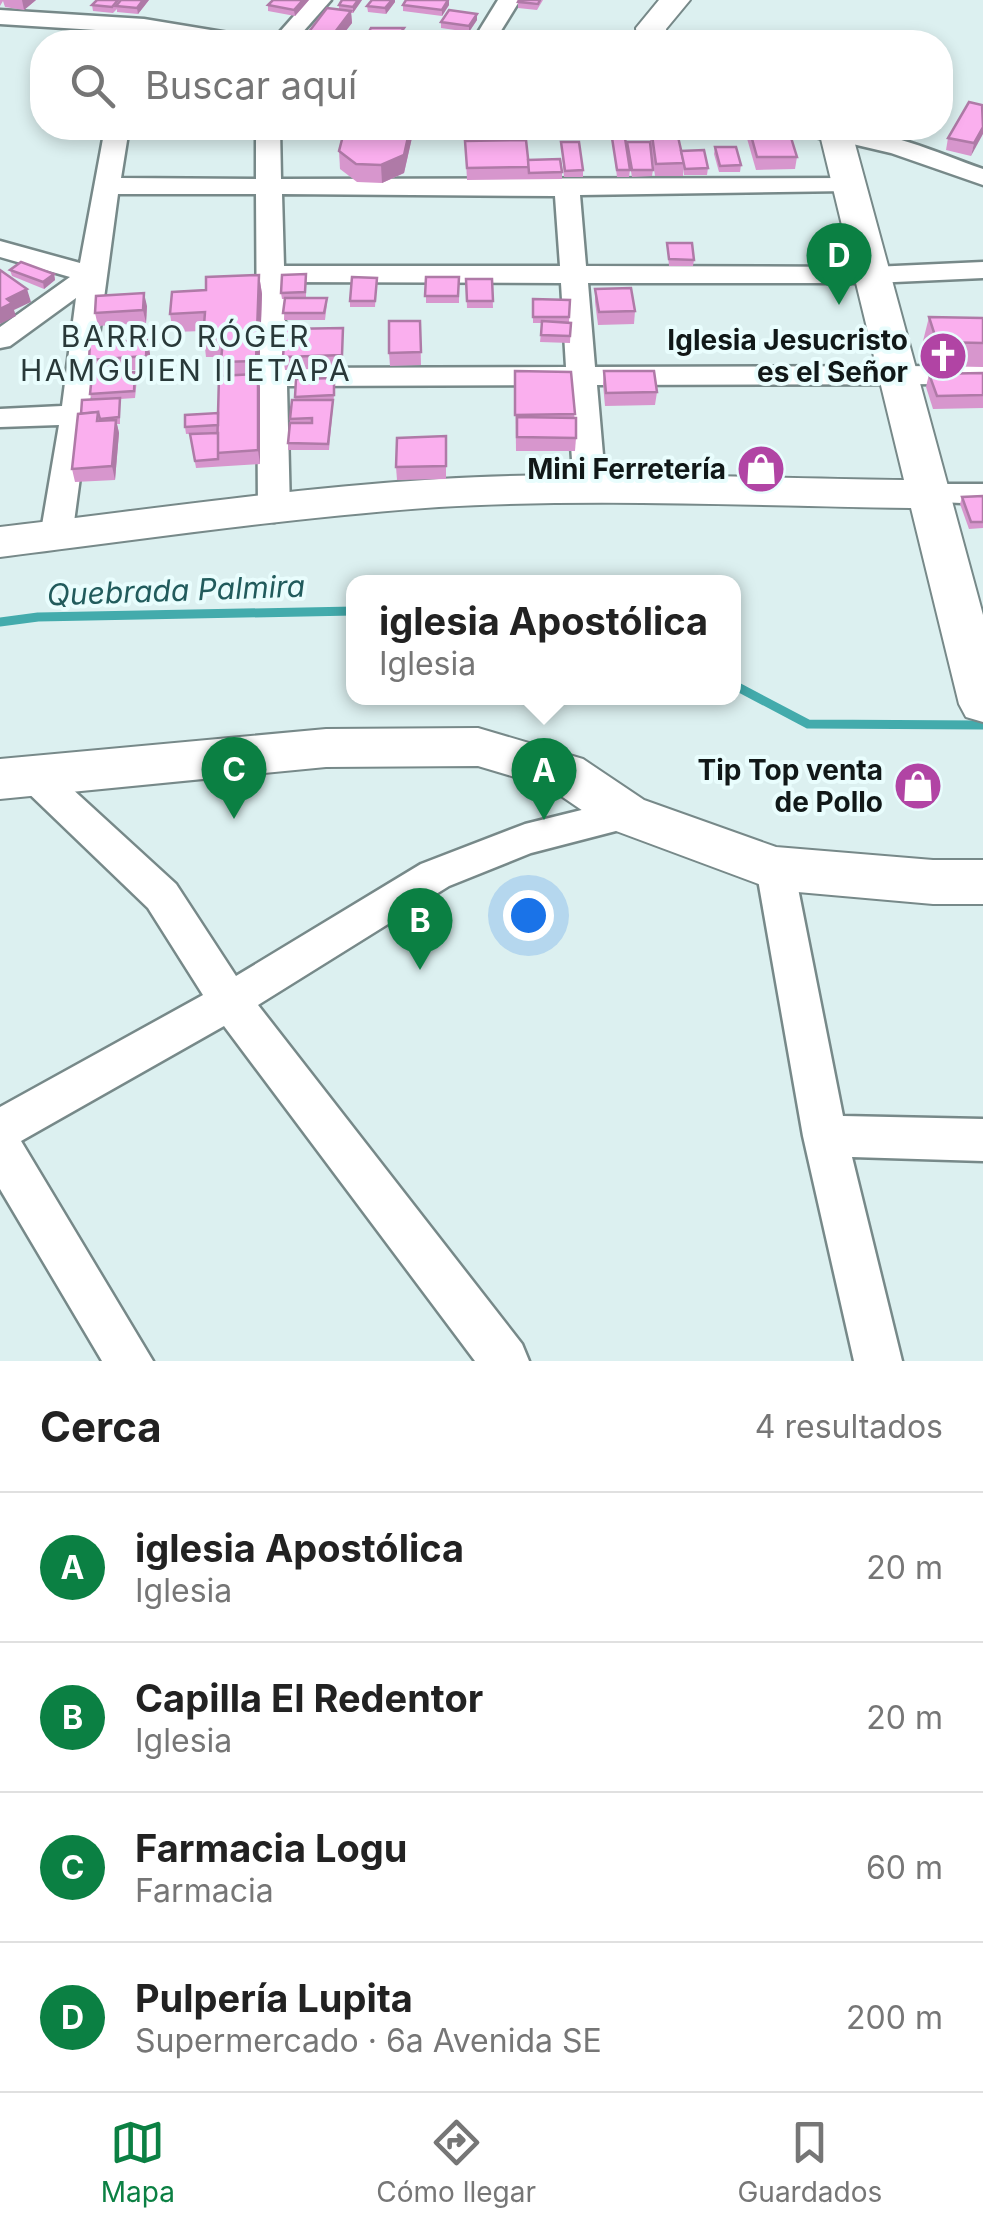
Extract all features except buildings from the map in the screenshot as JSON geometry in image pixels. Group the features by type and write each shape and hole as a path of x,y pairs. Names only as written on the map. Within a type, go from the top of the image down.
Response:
{"street":[{"path":"144,30 169,0"},
{"path":"293,30 320,0"},
{"path":"651,30 674,0"},
{"path":"489,30 502,1"},
{"path":"0,17 108,30"},
{"path":"56,537 86,346 91,274 115,140"},
{"path":"268,140 275,377 274,512"},
{"path":"832,140 848,183 929,494 976,647 983,704"},
{"path":"868,140 983,177"},
{"path":"109,186 567,188 848,183"},
{"path":"567,188 590,490"},
{"path":"0,248 91,274"},
{"path":"272,274 873,276 983,270"},
{"path":"0,340 91,274"},
{"path":"275,377 983,375"},
{"path":"0,418 73,415"},
{"path":"0,542 442,493 590,490 983,494"},
{"path":"16,777 326,748 478,746 565,773 626,814 776,868 933,882 983,882"},
{"path":"16,777 162,896 230,1001 505,1361"},
{"path":"0,1130 230,1001 436,876 526,839 626,814"},
{"path":"776,868 825,1136 878,1361"},
{"path":"825,1136 983,1140"},
{"path":"0,1148 129,1361"}],"waterway":[{"name":"Quebrada Palmira","path":"0,622 38,617 346,611"},
{"name":"Quebrada Palmira","path":"741,689 808,724 983,725"}],"place":[{"name":"Pulpería Lupita","path":"839,305"},
{"name":"Iglesia Jesucristo es el Señor","path":"943,356"},
{"name":"Mini Ferretería","path":"761,469"},
{"name":"Tip Top venta de Pollo","path":"918,786"},
{"name":"Farmacia Logu","path":"234,819"},
{"name":"iglesia Apostólica","path":"544,820"},
{"name":"Capilla El Redentor","path":"420,970"}],"district":[{"name":"BARRIO RÓGER HAMGUIEN II ETAPA","path":"186,354"}]}
